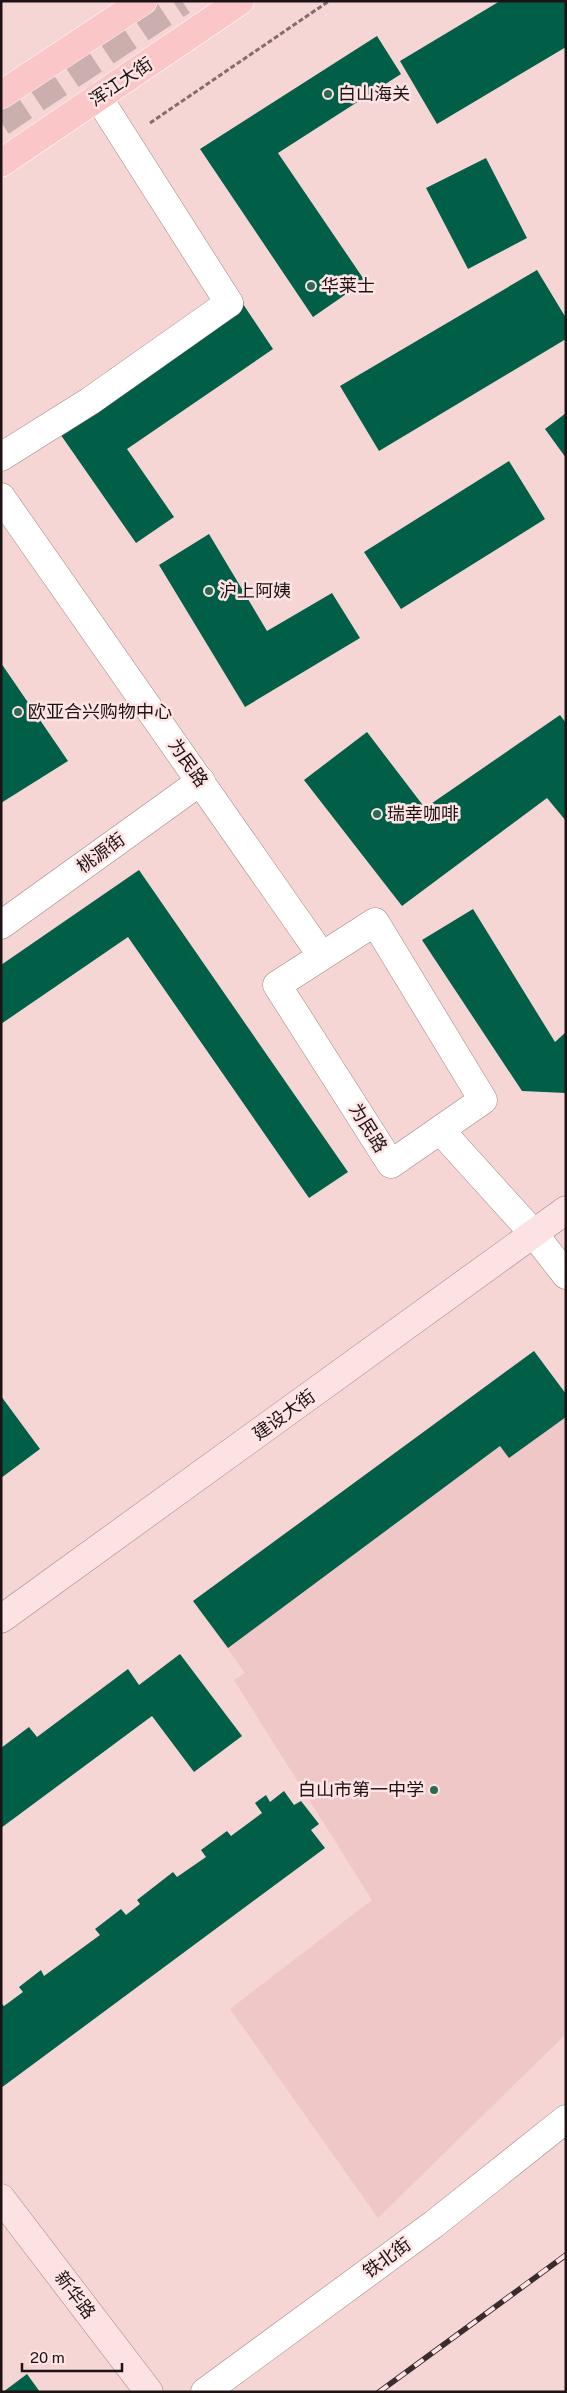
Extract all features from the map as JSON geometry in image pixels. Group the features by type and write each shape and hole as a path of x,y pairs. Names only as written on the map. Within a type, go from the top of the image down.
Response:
{"main road":[{"path":"1,95 143,1"},
{"name":"浑江大街","path":"1,163 240,1"},
{"name":"建设大街","path":"1,1619 566,1210"},
{"name":"新华路","path":"1,2198 149,2392"}],"street":[{"path":"1,457 90,401 229,303 98,97"},
{"name":"为民路","path":"1,497 322,956"},
{"name":"桃源街","path":"1,926 201,781"},
{"name":"为民路","path":"375,922 483,1100 390,1164 277,985 322,956 375,922"},
{"path":"440,1130 534,1234 566,1275"},
{"name":"铁北街","path":"205,2392 434,2224 566,2119"}],"path":[{"path":"125,140 329,1"}],"shaded area":[{"name":"白山市第一中学","path":"534,1351 566,1394 566,2034 378,2218 230,2009 372,1900 234,1680 245,1673 193,1601"}],"building":[{"path":"500,1 566,1 566,47 437,124 400,61"},
{"path":"377,36 401,74 278,153 365,281 313,317 200,149"},
{"path":"486,158 527,238 468,269 426,188"},
{"path":"537,270 566,318 566,339 379,451 340,386"},
{"path":"241,301 273,349 127,449 174,517 136,543 56,428"},
{"path":"566,413 566,458 545,429"},
{"path":"509,461 545,519 401,609 364,552"},
{"path":"209,534 267,631 332,593 360,638 245,707 159,565"},
{"name":"欧亚合兴购物中心","path":"1,663 68,761 1,803"},
{"path":"560,715 566,723 566,821 547,798 402,906 304,780 367,732 425,808"},
{"path":"139,870 348,1172 309,1198 128,937 1,1024 1,965"},
{"path":"473,909 555,1042 566,1032 566,1093 522,1091 422,940"},
{"path":"534,1351 566,1394 566,1417 509,1458 500,1446 228,1648 193,1601"},
{"path":"1,1396 40,1449 1,1478"},
{"path":"180,1654 242,1736 194,1772 152,1716 1,1828 1,1748 29,1727 37,1737 128,1669 139,1685"},
{"path":"284,1791 294,1805 301,1801 319,1824 311,1830 325,1848 1,2088 1,2003 4,2006 23,1992 19,1987 41,1970 44,1976 100,1935 95,1929 121,1909 126,1915 140,1904 137,1900 173,1872 177,1877 206,1857 201,1850 227,1831 231,1836 262,1813 255,1803 266,1795 270,1802"},
{"path":"27,2374 40,2392 3,2392"}],"tunnel":[{"path":"1,122 182,1"}],"railway":[{"path":"379,2392 566,2255"}],"place":[{"name":"白山海关","path":"328,94"},
{"name":"华莱士","path":"311,286"},
{"name":"沪上阿姨","path":"209,591"},
{"name":"欧亚合兴购物中心","path":"18,712"},
{"name":"瑞幸咖啡","path":"377,814"},
{"name":"白山市第一中学","path":"434,1790"}]}
